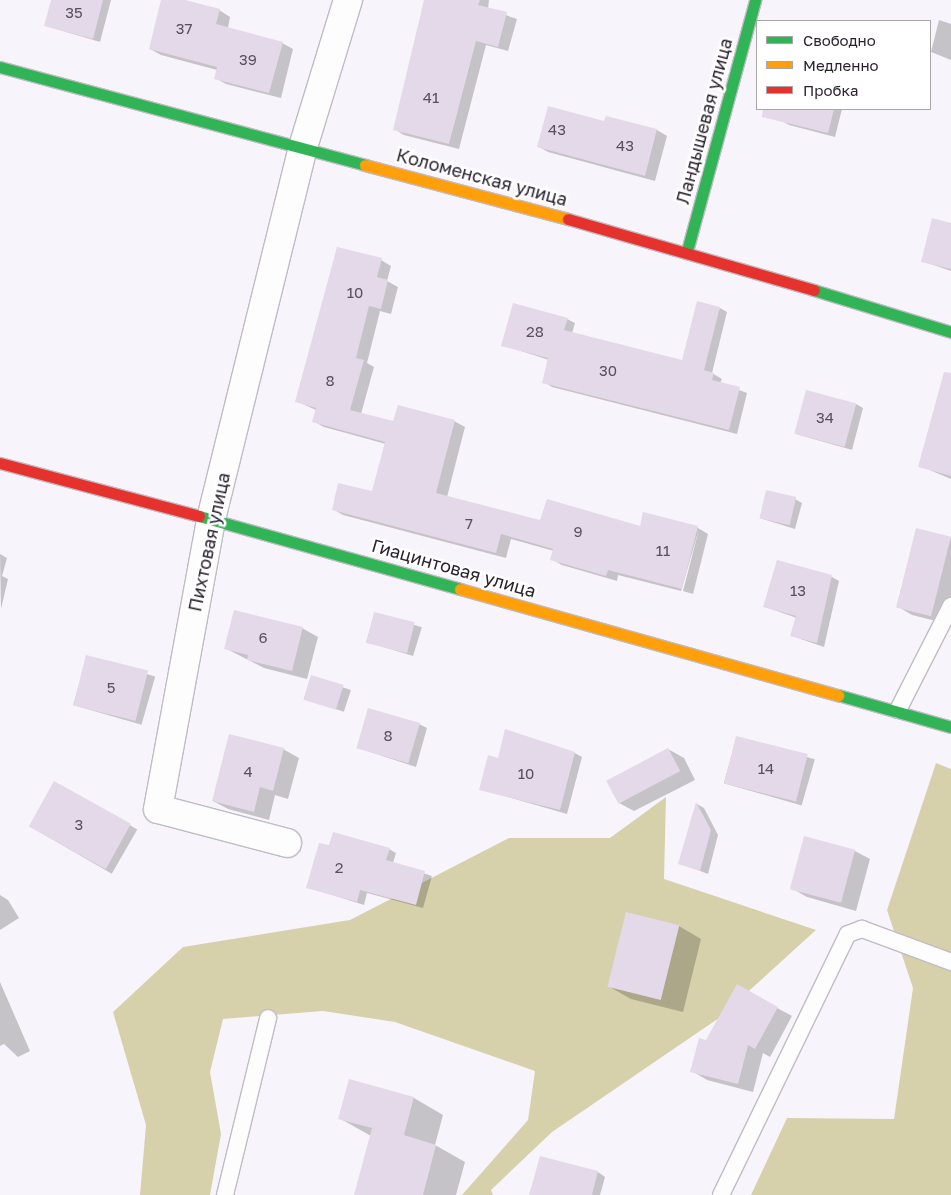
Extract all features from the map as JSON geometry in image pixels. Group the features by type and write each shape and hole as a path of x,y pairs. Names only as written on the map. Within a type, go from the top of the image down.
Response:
{"street":[{"name":"Пихтовая улица","path":"287,843 158,809 211,519 303,147 348,0"},
{"name":"Ландышевая улица","path":"687,251 755,0"},
{"name":"Коломенская улица","path":"0,67 687,251 951,332"},
{"name":"Гиацинтовая улица","path":"0,463 211,519 898,710 951,727"}],"lane":[{"path":"898,710 951,606"},
{"path":"721,1195 848,934 862,929 951,962"},
{"path":"225,1195 268,1018"}],"shaded area":[{"path":"936,763 951,769 951,1195 751,1195 787,1118 894,1119 913,988 887,910"},
{"path":"666,797 664,879 816,930 719,1018 552,1132 491,1190 493,1195 462,1195 528,1120 535,1071 395,1022 323,1011 223,1019 210,1072 221,1134 210,1195 140,1195 146,1125 113,1012 183,947 350,920 509,838 610,838"}],"building":[{"path":"51,0 103,0 93,39 44,26"},
{"path":"161,0 185,0 220,9 216,24 283,42 269,93 214,79 217,67 149,49"},
{"path":"424,0 480,0 478,5 507,12 498,47 476,41 449,144 393,130"},
{"path":"548,106 604,121 606,116 657,129 645,176 537,147"},
{"path":"763,110 834,110 828,133 762,117"},
{"path":"932,218 951,223 951,269 921,262"},
{"path":"337,247 382,258 377,277 388,280 381,309 369,306 356,358 364,360 350,410 393,421 398,405 455,420 436,493 540,520 547,499 640,526 643,512 698,526 682,589 608,570 606,576 550,560 553,549 501,534 496,553 332,510 338,483 372,491 385,442 312,422 316,408 295,402"},
{"path":"697,301 720,307 704,370 714,373 712,380 740,387 729,430 542,383 548,358 501,346 513,303 568,318 564,330 682,360"},
{"path":"944,372 951,373 951,476 918,467"},
{"path":"806,390 856,403 845,447 794,433"},
{"path":"766,490 796,497 790,525 759,518"},
{"path":"916,528 951,537 931,616 896,608"},
{"path":"777,560 832,575 817,643 790,636 796,616 763,607"},
{"path":"234,610 303,627 292,671 247,660 248,655 224,649"},
{"path":"374,612 415,622 407,653 366,643"},
{"path":"86,655 148,670 136,721 73,705"},
{"path":"311,675 344,685 336,710 303,700"},
{"path":"368,708 420,723 408,763 356,748"},
{"path":"505,729 575,752 560,810 479,790 488,755 498,758"},
{"path":"229,734 284,748 273,791 260,787 254,812 212,801"},
{"path":"736,736 808,754 796,801 724,784"},
{"path":"668,748 680,771 618,804 606,781"},
{"path":"54,781 131,824 106,869 29,826"},
{"path":"696,802 711,830 700,871 678,864"},
{"path":"333,832 390,848 386,860 425,871 416,905 360,890 357,902 306,888 319,843 329,845"},
{"path":"804,836 855,850 841,903 790,889"},
{"path":"626,912 679,925 661,1000 607,987"},
{"path":"737,984 778,1007 755,1049 748,1045 738,1084 690,1072 699,1038 706,1040"},
{"path":"349,1079 414,1097 404,1135 436,1145 423,1195 354,1195 372,1128 338,1119"},
{"path":"540,1156 598,1171 592,1195 529,1195"}],"traffic: fast":[{"path":"687,251 755,0"},
{"path":"0,67 365,165"},
{"path":"814,290 951,332"},
{"path":"199,516 460,589"},
{"path":"838,695 951,727"}],"traffic: slow":[{"path":"365,165 568,219"},
{"path":"460,589 838,695"}],"traffic: jam":[{"path":"568,219 814,290"},
{"path":"0,463 199,516"}]}
